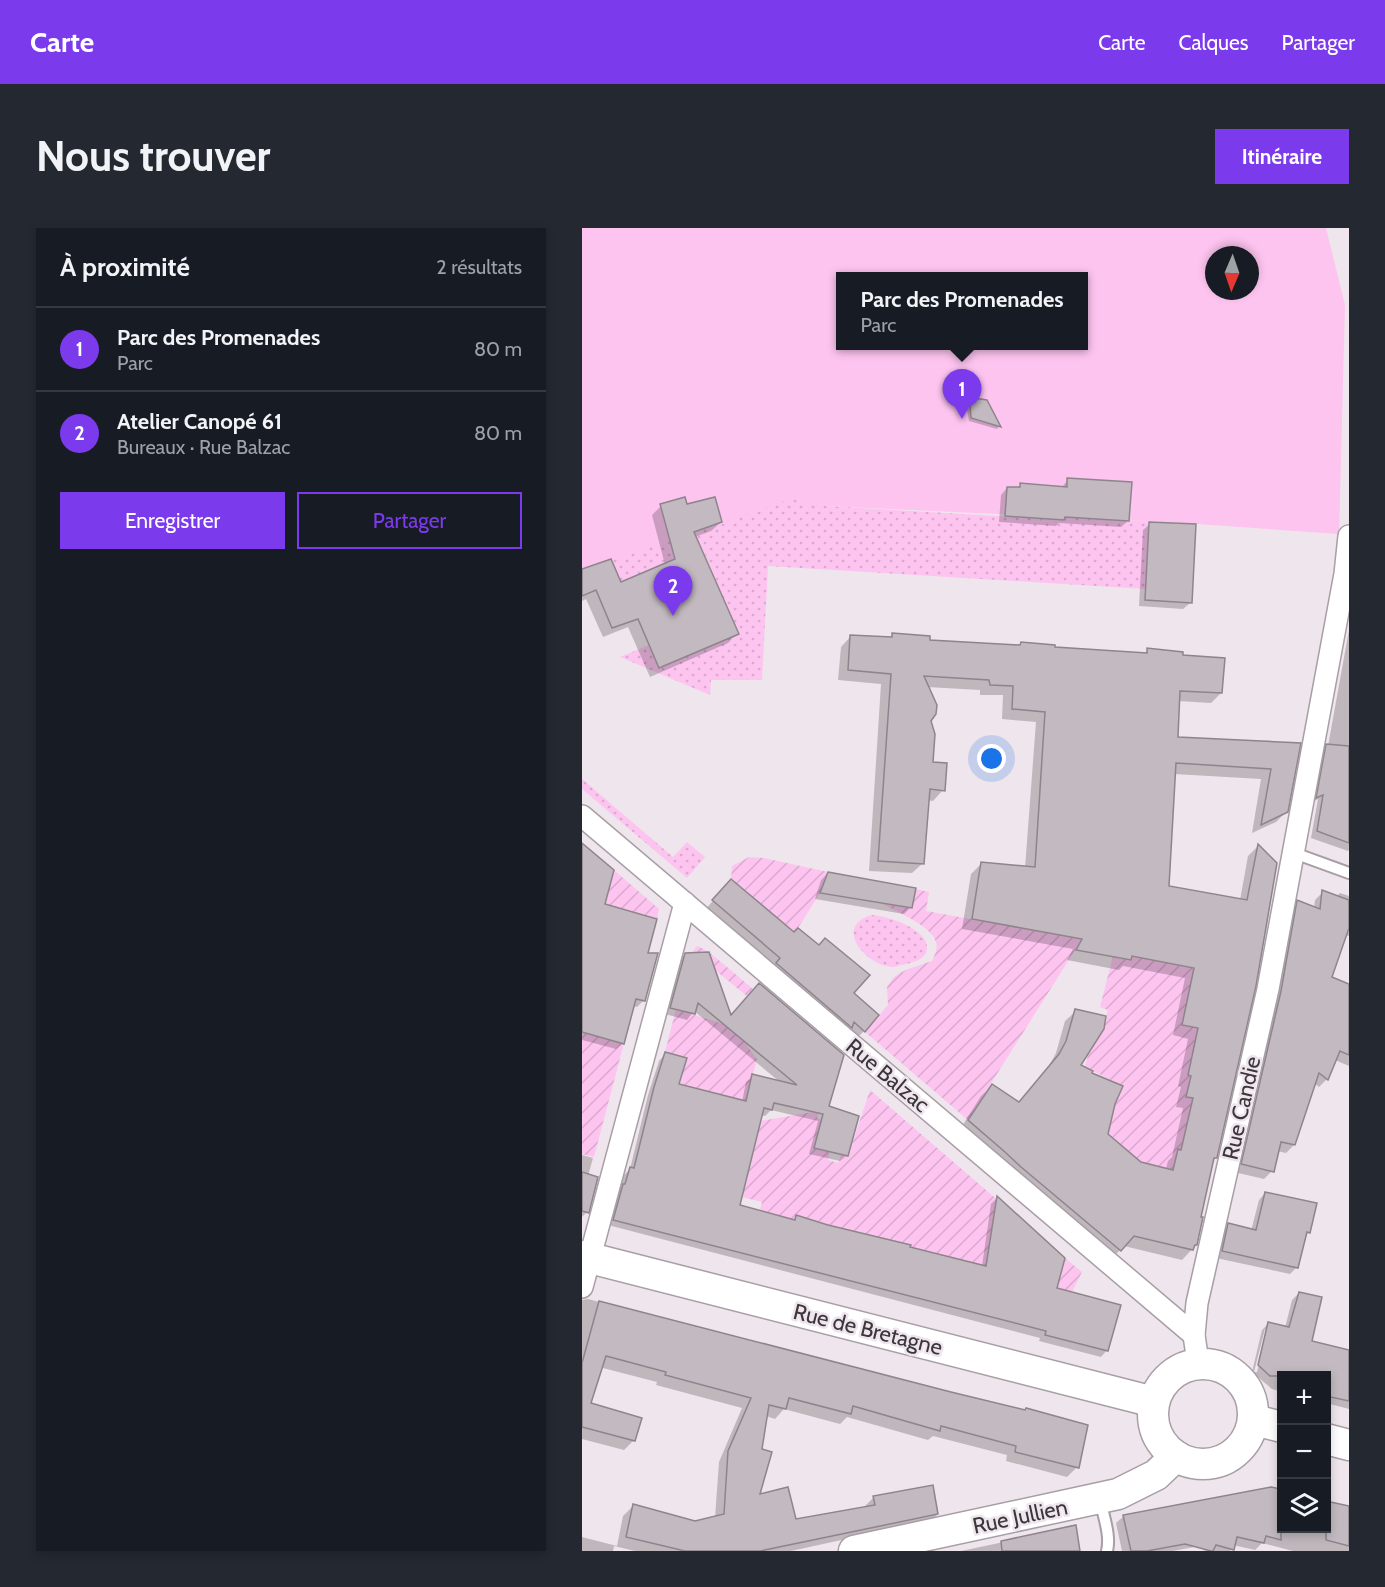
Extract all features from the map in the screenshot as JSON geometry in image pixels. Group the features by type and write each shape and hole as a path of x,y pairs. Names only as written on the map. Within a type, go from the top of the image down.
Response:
{"street":[{"name":"Rue Candie","path":"1196,1349 1197,1303 1268,989 1345,574 1349,536"},
{"name":"Rue Balzac","path":"582,816 685,903 1196,1349"},
{"path":"582,1287 586,1257 685,903"},
{"name":"Rue de Bretagne","path":"586,1257 1154,1402"},
{"path":"1196,1349 1208,1363 1235,1375 1248,1390 1254,1409 1268,1423 1225,1460 1205,1464 1185,1461 1166,1449 1154,1427 1152,1415 1157,1394 1167,1379 1181,1368 1196,1349"},
{"path":"1331,1440 1349,1445"},
{"name":"Rue Jullien","path":"854,1551 1118,1494 1156,1474 1176,1456"}],"lane":[{"path":"1294,853 1349,873"},
{"path":"1100,1498 1107,1535 1107,1551"}],"shaded area":[{"path":"582,228 1326,228 1345,305 1339,534 1183,523 827,506 791,499 582,571"},
{"path":"759,490 827,506 1064,520 1065,517 1155,522 1146,589 768,566 762,680 711,680 710,695 620,657 671,636 651,648 660,668 739,634 702,548 656,567 625,591 611,559"},
{"path":"582,779 673,857 687,842 705,857 687,878 582,789"},
{"path":"749,857 764,858 828,872 820,893 794,932 731,879 732,866"},
{"path":"614,870 659,909 657,919 605,904"},
{"path":"884,882 929,892 926,911 1082,939 968,1120 865,1032 888,1005 887,987 893,978 908,969 932,961 936,949 936,942 928,930 881,903"},
{"path":"872,915 897,921 922,935 927,949 924,956 914,962 894,967 883,965 864,953 857,945 854,936 855,928 860,920"},
{"path":"698,946 709,952 753,989 748,997 715,970 707,954 692,953"},
{"path":"1133,948 1194,959 1192,968 1214,973 1183,1025 1201,1029 1188,1075 1191,1076 1186,1097 1193,1098 1181,1150 1178,1150 1173,1170 1161,1167 1156,1187 1128,1151 1115,1140 1107,1137 1116,1101 1109,1089 1120,1092 1123,1086 1085,1067 1094,1030 1103,1031 1108,1010 1100,1007 1113,956"},
{"path":"676,1009 723,1024 742,1039 757,1059 746,1101 680,1084 687,1058 665,1052"},
{"path":"582,1032 624,1043 594,1157 582,1154"},
{"path":"870,1090 1001,1203 986,1269 910,1247 910,1245 851,1230 827,1229 828,1224 797,1215 793,1226 757,1223 762,1202 742,1197 761,1121 819,1111 817,1118 822,1120 830,1151 828,1160 838,1163 841,1155 848,1156"},
{"path":"1066,1259 1082,1272 1072,1292 1051,1287 1055,1271"}],"building":[{"path":"973,399 987,400 1001,427 971,418 970,406"},
{"path":"1067,478 1132,482 1129,521 1005,516 1007,487 1020,487 1020,483 1067,487"},
{"path":"685,497 687,504 715,497 722,522 694,532 739,634 659,668 638,619 612,628 596,590 582,596 582,569 611,559 621,582 675,559 660,504"},
{"path":"1149,522 1196,524 1192,603 1145,600"},
{"path":"892,633 930,636 930,640 1020,645 1021,642 1055,645 1055,647 1147,653 1147,648 1183,652 1183,655 1225,658 1222,693 1180,691 1178,737 1301,743 1288,812 1261,825 1271,769 1176,763 1169,886 1247,900 1258,844 1277,863 1256,986 1217,1158 1214,1158 1197,1245 1193,1250 1134,1236 1121,1251 968,1120 992,1084 1019,1102 1059,1054 1066,1041 1075,1009 1106,1016 1104,1029 1081,1065 1093,1071 1092,1073 1123,1086 1115,1104 1108,1134 1141,1162 1173,1170 1178,1149 1181,1150 1193,1098 1186,1097 1198,1028 1182,1025 1194,968 1132,956 1131,960 1076,950 1082,939 972,919 981,862 1035,867 1045,712 1012,709 1013,686 990,685 989,680 924,676 937,705 936,714 931,721 935,734 933,762 947,763 945,791 930,789 924,864 878,861 891,674 848,670 850,635 892,637"},
{"path":"1326,744 1349,746 1349,843 1317,831 1323,795 1316,798"},
{"path":"582,843 614,870 605,904 657,919 648,953 658,953 645,1001 636,999 624,1044 582,1032"},
{"path":"828,872 916,888 912,908 820,893"},
{"path":"731,879 794,932 798,928 819,945 825,938 870,975 854,993 879,1015 865,1032 854,1022 852,1028 776,963 780,958 712,900"},
{"path":"1322,890 1349,900 1349,928 1332,977 1349,984 1349,1055 1340,1051 1328,1080 1319,1073 1295,1145 1281,1142 1274,1172 1241,1164 1281,991 1297,900 1320,909"},
{"path":"709,952 731,1015 759,983 844,1055 829,1106 859,1116 848,1156 814,1148 823,1114 774,1103 772,1110 764,1108 740,1205 795,1220 796,1215 986,1266 997,1196 1065,1258 1057,1288 1121,1305 1108,1351 1045,1335 1046,1331 613,1220 623,1184 625,1184 630,1167 634,1168 665,1052 687,1058 679,1084 746,1101 752,1074 797,1085 698,1003 695,1014 670,1008 685,953"},
{"path":"582,1172 598,1177 589,1213 582,1211"},
{"path":"1265,1192 1317,1203 1298,1268 1222,1251 1228,1223 1256,1230"},
{"path":"1299,1292 1322,1297 1312,1341 1349,1350 1349,1401 1331,1397 1331,1371 1277,1371 1277,1376 1270,1376 1258,1365 1268,1322 1289,1327"},
{"path":"599,1301 1088,1425 1079,1468 1015,1452 1016,1446 941,1426 940,1431 853,1406 851,1414 789,1398 786,1409 769,1405 762,1449 772,1452 760,1494 788,1487 796,1519 875,1505 873,1496 933,1485 938,1514 760,1551 685,1551 626,1537 633,1504 695,1521 724,1514 728,1451 751,1398 665,1375 666,1372 606,1356 591,1403 642,1418 635,1441 582,1427 582,1363"},
{"path":"1271,1487 1277,1488 1277,1533 1281,1533 1281,1540 1266,1536 1264,1543 1237,1537 1234,1550 1216,1545 1211,1551 1185,1544 1147,1551 1131,1551 1123,1515"},
{"path":"1331,1502 1349,1506 1349,1546 1326,1540 1326,1533 1331,1533"},
{"path":"1076,1525 1080,1551 1002,1551 1001,1541"}],"place":[{"name":"Parc des Promenades","path":"962,419"},
{"name":"Atelier Canopé 61","path":"673,616"}]}
